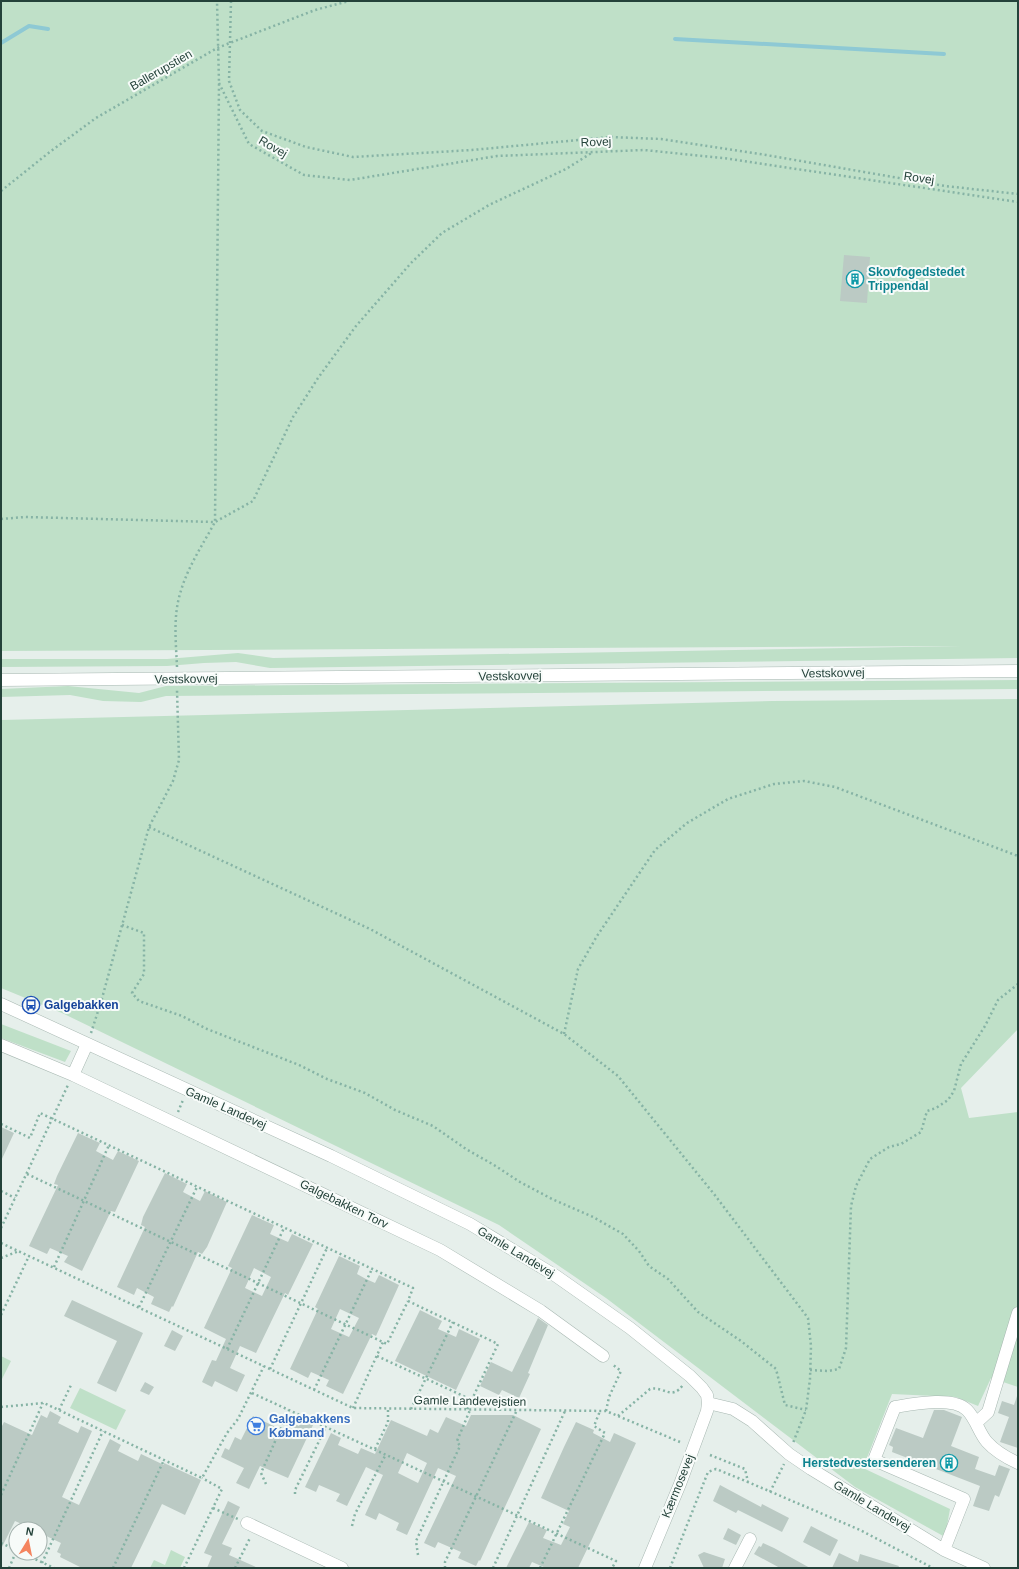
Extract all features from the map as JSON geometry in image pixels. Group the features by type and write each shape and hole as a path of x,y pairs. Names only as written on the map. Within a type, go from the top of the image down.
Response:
{"street":[{"name":"Vestskovvej","path":"1,680 1018,671"},
{"name":"Gamle Landevej","path":"1,1004 331,1156 470,1224 556,1276 630,1328 690,1376 707,1395 708,1403 733,1409 752,1421 789,1454 812,1469 944,1550 984,1568"},
{"path":"73,1074 87,1044"},
{"name":"Galgebakken Torv","path":"1,1045 73,1074 440,1250 541,1311 602,1356"},
{"path":"976,1423 988,1412 1018,1313"},
{"path":"944,1550 964,1499 874,1460 895,1407 933,1402 953,1404 967,1410 987,1442 1007,1458 1018,1462"},
{"name":"Kærmosevej","path":"645,1568 680,1484 705,1418 708,1403"},
{"path":"252,1525 342,1568"},
{"path":"735,1568 750,1539"}],"path":[{"path":"176,668 176,621 180,595 188,572 215,522 219,83 217,48 218,1"},
{"path":"231,1 229,81 240,110 262,131 298,144 352,157 472,150 610,137 661,139 766,155 945,186 1018,194"},
{"name":"Ballerupstien","path":"1,192 51,151 96,118 217,48 315,10 349,1"},
{"name":"Rovej","path":"219,83 249,144 304,175 350,180 497,156 644,150 723,158 1018,202"},
{"path":"1,519 25,517 215,522 252,501 293,417 318,378 356,326 411,263 442,233 489,205 566,169 594,151"},
{"path":"87,1044 102,1002 149,827 173,781 179,760 177,690"},
{"path":"564,1034 578,969 597,936 654,850 687,823 728,799 774,784 804,782 835,787 1018,856"},
{"path":"149,827 370,929 564,1034 618,1076 714,1194 808,1318 811,1346 806,1410 789,1454 770,1492"},
{"path":"122,925 144,933 144,974 132,993 139,1001 182,1016 208,1029 299,1064 327,1079 365,1093 395,1110 433,1126 466,1149 520,1182 552,1199 593,1217 623,1234 639,1250 649,1266 668,1279 698,1312 741,1341 776,1369 786,1405 806,1410"},
{"path":"810,1370 828,1371 839,1369 846,1348 851,1206 856,1186 870,1159 889,1147 901,1144 922,1132 927,1111 936,1108 948,1100 954,1091 961,1064 985,1026 998,1000 1018,984"},
{"path":"1,1228 73,1074"},
{"path":"173,1122 187,1090"},
{"path":"1,1124 30,1138 40,1112 413,1288 387,1344 27,1174"},
{"path":"54,1268 109,1145"},
{"path":"139,1308 197,1187"},
{"path":"1,1192 15,1198"},
{"path":"227,1349 284,1228"},
{"path":"1,1242 264,1366 252,1394 238,1419 227,1433 202,1478"},
{"path":"270,1369 327,1248"},
{"path":"1,1258 20,1251"},
{"path":"1,1315 29,1256"},
{"path":"314,1390 372,1268"},
{"path":"408,1301 498,1344 468,1410 457,1441 460,1446 416,1541 418,1555"},
{"path":"411,1409 453,1322"},
{"path":"353,1408 383,1342"},
{"path":"377,1356 472,1400"},
{"path":"602,1356 621,1371 609,1397 606,1411"},
{"name":"Gamle Landevejstien","path":"264,1366 353,1408 606,1411 680,1442"},
{"path":"618,1416 630,1407 646,1391 654,1388 674,1393 678,1392 690,1376"},
{"path":"59,1410 72,1383"},
{"path":"252,1394 386,1454 616,1561 612,1568"},
{"path":"1,1495 44,1402"},
{"path":"1,1407 44,1402 222,1489 184,1568"},
{"path":"375,1449 388,1422 388,1409"},
{"path":"266,1484 260,1473 289,1410"},
{"path":"445,1568 445,1562 517,1410"},
{"path":"493,1568 566,1411"},
{"path":"540,1568 605,1433 594,1426 600,1411"},
{"path":"295,1494 295,1490 326,1427"},
{"path":"42,1563 103,1431"},
{"path":"352,1526 356,1514 386,1454"},
{"path":"710,1455 745,1470 748,1482"},
{"path":"113,1568 164,1460"},
{"path":"670,1568 708,1472 716,1469 860,1530 933,1568"},
{"path":"213,1508 252,1525 235,1568"},
{"path":"38,1561 54,1568"}],"green space":[{"path":"1,1 1018,1 1018,658 270,668 236,662 167,666 1,667 1,659 167,659 238,653 273,658 961,646 1,651"},
{"path":"1018,680 1018,689 166,696 141,702 103,701 70,695 1,697 1,689 68,686 139,693 166,686"},
{"path":"1018,699 1018,1029 961,1088 969,1118 1018,1112 1018,1387 991,1378 978,1406 956,1397 892,1394 863,1468 950,1509 945,1537 855,1487 606,1298 499,1225 62,1013 1,988 1,720 772,701"},
{"path":"1,1024 71,1051 65,1062 1,1038"},
{"path":"1,1356 11,1361 1,1381"},
{"path":"80,1388 126,1410 116,1430 70,1408"},
{"path":"171,1550 185,1557 180,1568 150,1568 154,1560 165,1565"}],"building":[{"name":"Skovfogedstedet Trippendal","path":"844,255 870,257 867,303 840,301"},
{"path":"1,1127 14,1133 1,1161"},
{"path":"78,1133 100,1143 96,1151 113,1160 118,1151 139,1161 115,1212 111,1211 82,1271 64,1262 68,1256 50,1248 47,1254 29,1246 58,1185 54,1184 57,1176"},
{"path":"165,1173 187,1184 183,1192 200,1201 205,1191 227,1202 207,1247 202,1254 198,1252 173,1307 172,1306 169,1312 151,1304 154,1297 137,1288 134,1295 117,1287 145,1227 141,1225 143,1217"},
{"path":"252,1215 274,1225 270,1234 288,1242 292,1234 313,1244 288,1295 285,1293 256,1353 240,1346 230,1368 245,1375 237,1392 215,1381 212,1387 202,1382 212,1360 216,1361 226,1339 204,1328 232,1268 228,1266","holes":["254,1268 271,1277 262,1296 245,1288"]},
{"path":"339,1256 360,1266 357,1274 366,1279 375,1283 379,1275 399,1285 376,1336 372,1334 343,1394 326,1386 329,1380 311,1372 308,1378 290,1369 318,1309 315,1307","holes":["340,1309 359,1318 349,1337 331,1329"]},
{"path":"72,1300 143,1333 116,1392 97,1383 117,1341 64,1316"},
{"path":"420,1310 442,1321 438,1329 456,1337 459,1329 480,1339 456,1390 395,1361"},
{"path":"538,1318 548,1325 528,1373 530,1374 519,1398 502,1390 499,1395 480,1386 491,1362 512,1372"},
{"path":"172,1330 183,1336 175,1351 164,1346"},
{"path":"145,1382 154,1387 149,1395 140,1391"},
{"path":"1017,1396 1018,1448 1000,1442 1009,1417 998,1413 1002,1401 1014,1405"},
{"name":"Herstedvestersenderen","path":"934,1410 944,1410 962,1417 951,1446 979,1457 975,1469 995,1476 999,1465 1010,1469 999,1497 995,1495 989,1511 973,1506 980,1486 892,1452 893,1447 889,1445 896,1428 923,1438"},
{"path":"50,1411 61,1417 58,1423 78,1433 81,1426 92,1431 62,1497 79,1505 110,1439 121,1445 118,1451 138,1461 141,1454 201,1480 185,1515 162,1504 131,1568 82,1568 60,1557 61,1554 57,1552 61,1543 48,1537 48,1521 8,1521 8,1535 1,1549 1,1428 4,1422 32,1435 41,1415 47,1418"},
{"path":"471,1415 513,1415 541,1429 480,1561 479,1560 476,1566 458,1558 461,1552 438,1542 435,1548 424,1543 456,1476 438,1468 407,1535 396,1530 399,1523 379,1513 376,1520 365,1515 383,1475 366,1467 347,1506 336,1501 340,1494 319,1485 316,1492 305,1487 331,1433 341,1438 338,1445 358,1454 361,1448 375,1454 391,1420 427,1436 430,1429 438,1433 446,1417 466,1426","holes":["407,1453 427,1463 418,1483 398,1473"]},
{"path":"253,1416 284,1431 289,1421 299,1426 302,1419 313,1425 288,1478 260,1466 249,1489 236,1483 244,1468 221,1457 225,1448 229,1450 235,1437 241,1440"},
{"path":"576,1422 594,1430 593,1433 610,1442 614,1433 636,1443 592,1539 578,1568 546,1568 532,1562 529,1568 506,1568 529,1522 547,1530 543,1538 561,1545 570,1527 563,1524 569,1511 541,1498"},
{"path":"720,1485 761,1507 762,1504 789,1518 782,1532 738,1510 736,1513 713,1501"},
{"path":"228,1501 240,1507 222,1544 232,1548 229,1555 258,1568 207,1568 212,1556 204,1553"},
{"path":"811,1526 838,1540 830,1556 803,1542"},
{"path":"728,1528 741,1535 736,1545 723,1539"},
{"path":"763,1543 810,1568 780,1568 754,1554"},
{"path":"704,1552 725,1559 722,1568 704,1568 698,1555"},
{"path":"839,1553 858,1562 860,1554 899,1566 898,1568 832,1568"}],"waterway":[{"path":"1,43 29,26 48,29"},
{"path":"675,39 944,54"}],"place":[{"name":"Skovfogedstedet Trippendal","path":"855,279"},
{"name":"Galgebakken","path":"31,1005"},
{"name":"Galgebakkens Købmand","path":"256,1426"},
{"name":"Herstedvestersenderen","path":"949,1463"}]}
